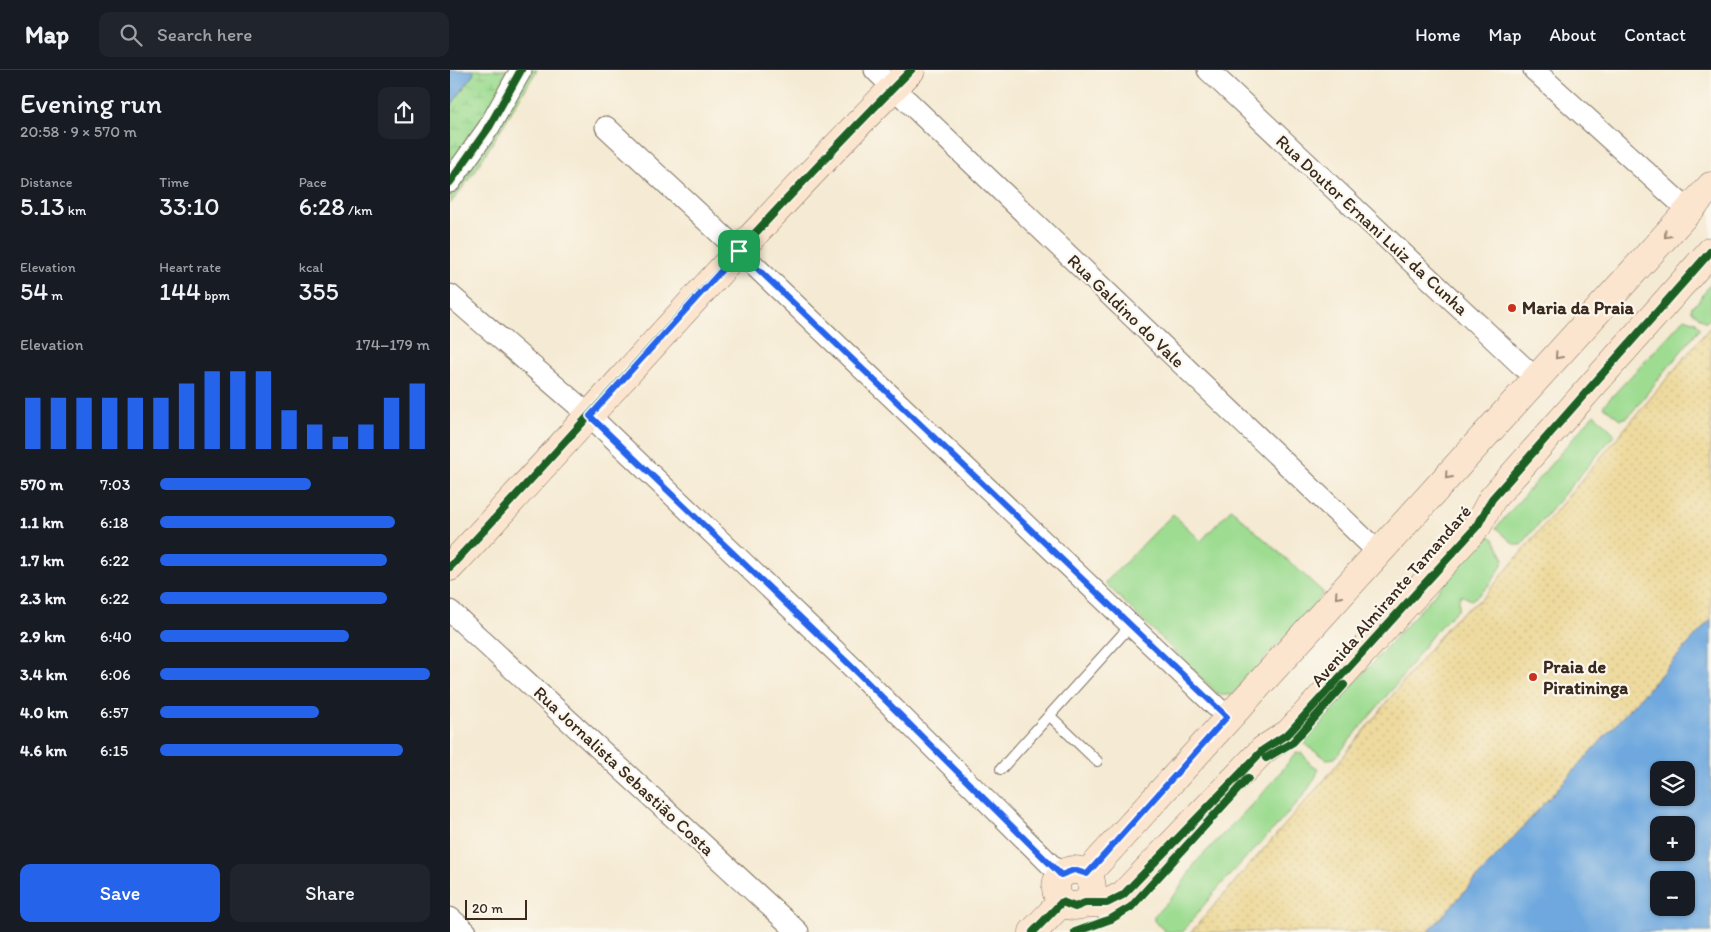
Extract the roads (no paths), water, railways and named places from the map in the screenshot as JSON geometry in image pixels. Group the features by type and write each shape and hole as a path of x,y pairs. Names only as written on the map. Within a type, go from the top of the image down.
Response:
{"street":[{"path":"450,182 489,127 521,70"},
{"name":"Rua Doutor Ernani Luiz da Cunha","path":"1208,70 1536,379"},
{"path":"1534,70 1689,211"},
{"path":"450,567 739,251 893,76"},
{"name":"Rua Galdino do Vale","path":"893,76 1378,552"},
{"path":"606,127 739,251 1227,717"},
{"name":"Avenida Almirante Tamandaré","path":"1074,875 1227,717 1711,186"},
{"name":"Avenida Almirante Tamandaré","path":"1073,903 1107,903 1123,895 1263,750 1289,733 1478,525 1492,499 1711,251"},
{"path":"450,295 590,416 851,666 1074,875 1092,883 1092,893 1073,903 1032,932"},
{"name":"Rua Jornalista Sebastião Costa","path":"450,611 798,932"},
{"path":"450,918 466,932"}],"lane":[{"path":"1001,770 1131,625"},
{"path":"1050,716 1097,761"}],"water":[{"path":"450,70 473,70 474,73 450,107"},
{"path":"1711,619 1711,932 1428,932"}],"place":[{"name":"Maria da Praia","path":"1512,308"},
{"name":"Praia de Piratininga","path":"1533,677"}]}
